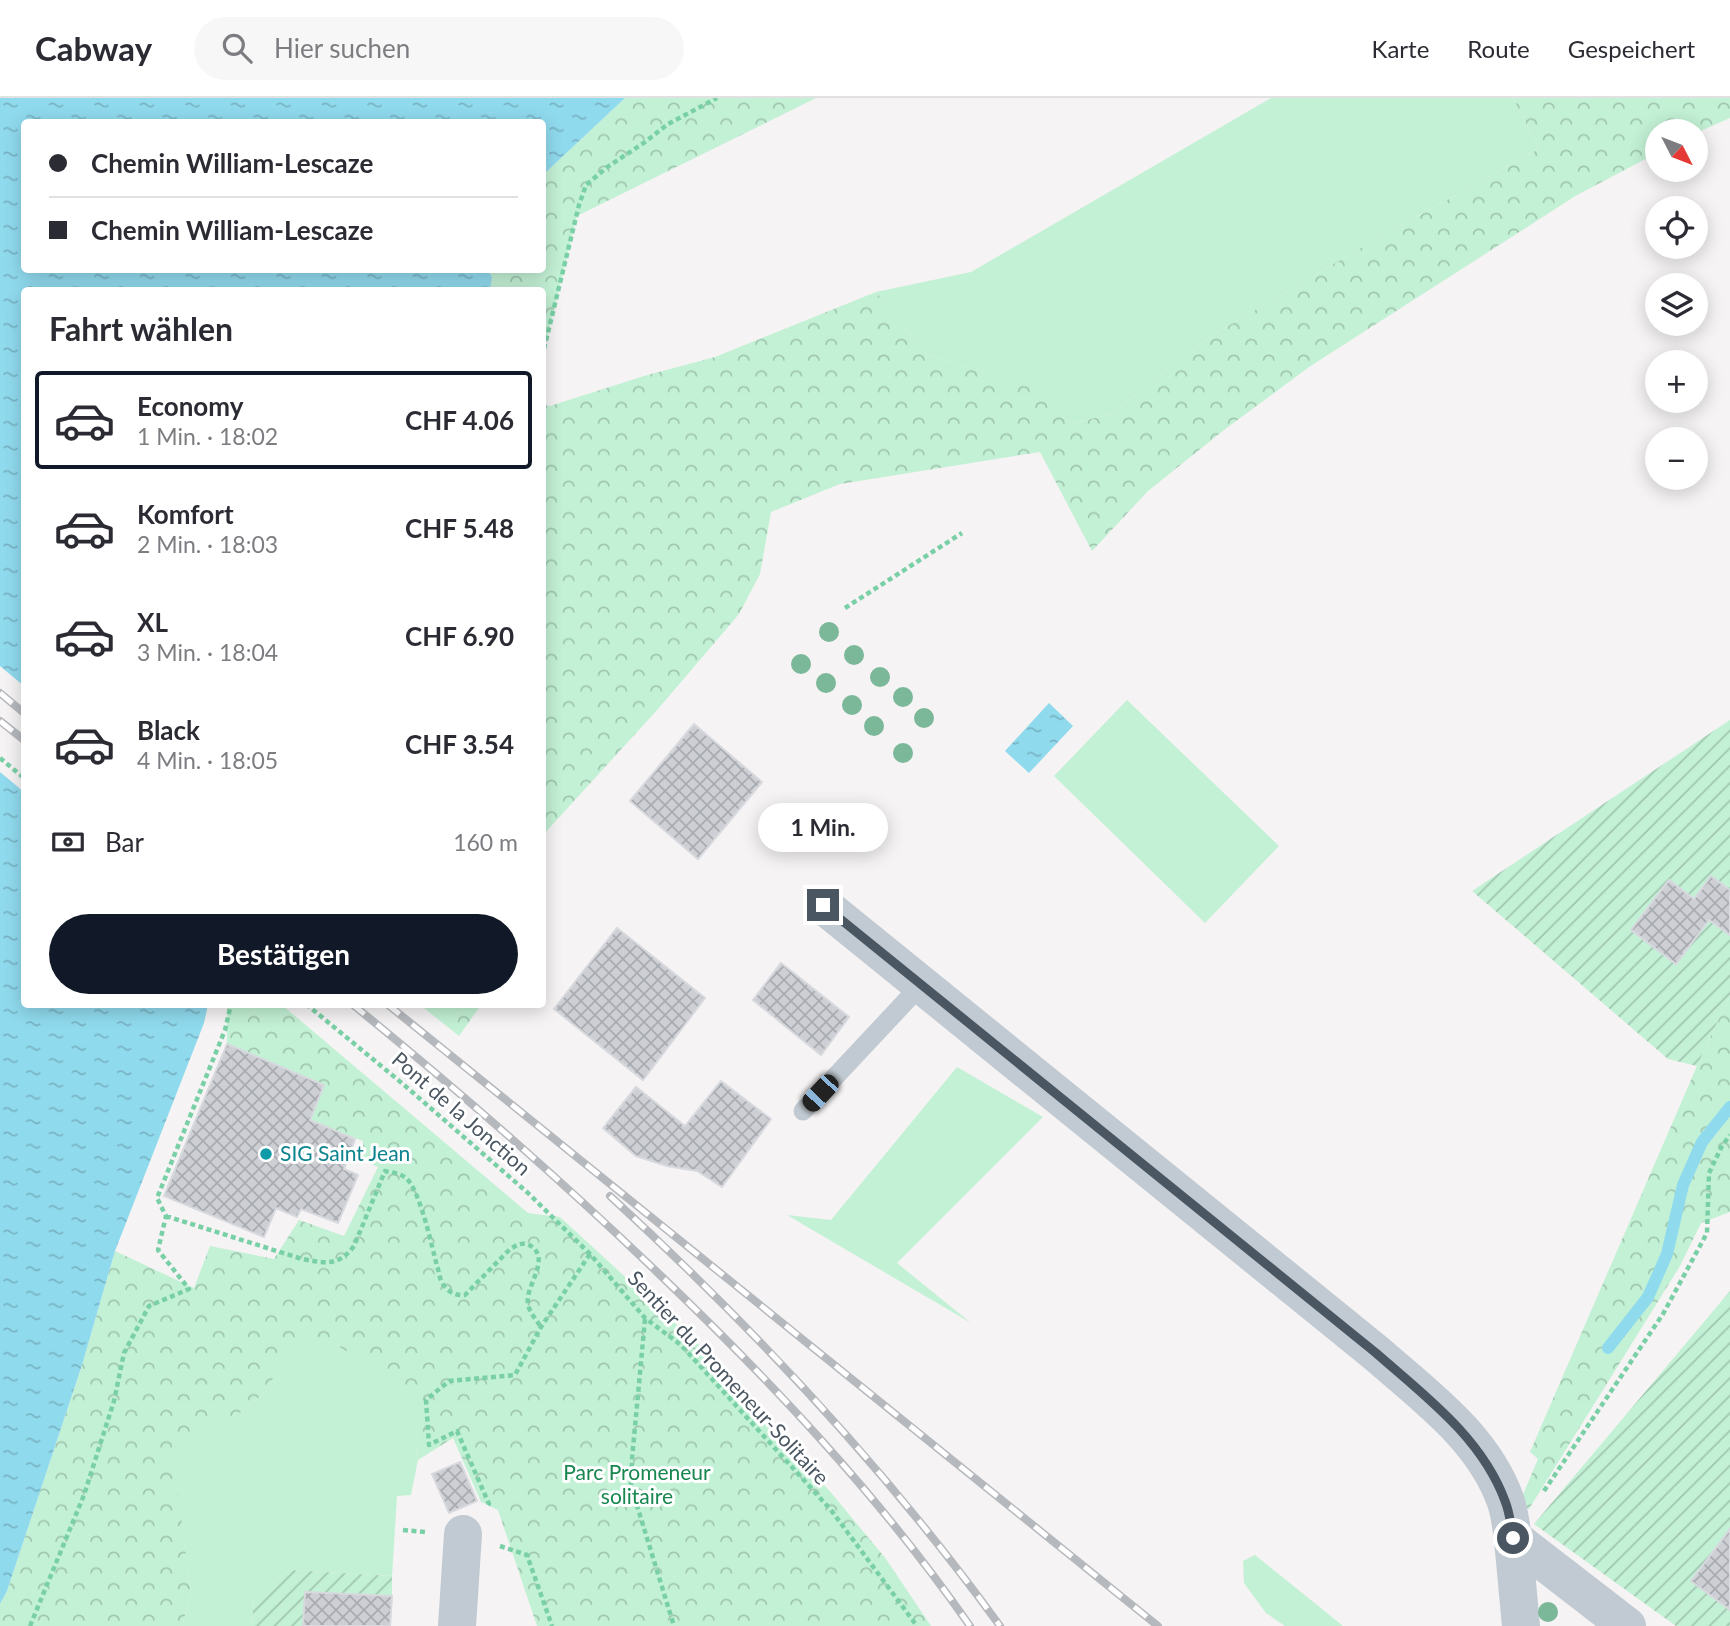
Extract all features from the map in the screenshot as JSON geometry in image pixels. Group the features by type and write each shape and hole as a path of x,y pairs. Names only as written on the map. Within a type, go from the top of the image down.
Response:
{"street":[{"path":"823,905 1376,1353 1465,1434 1491,1469 1506,1503 1513,1538 1521,1626"},
{"path":"457,1626 463,1534"},
{"path":"1513,1538 1627,1626"},
{"path":"1603,1626 1618,1626"}],"lane":[{"path":"803,1111 921,985"}],"path":[{"path":"546,341 586,185 668,124 717,98"},
{"path":"845,608 962,533"},
{"path":"0,758 21,776"},
{"path":"30,1626 84,1494 114,1401 124,1353 149,1306 189,1289 158,1250 166,1216 157,1198 225,1030 230,1008"},
{"name":"Pont de la Jonction","path":"311,1008 474,1145 590,1254"},
{"path":"1513,1538 1663,1314 1707,1233 1709,1173 1730,1135"},
{"path":"166,1216 302,1259 333,1262 347,1255 354,1246 385,1171 399,1174 411,1185 442,1283 449,1291 458,1296 465,1295 518,1244 529,1245 536,1251 539,1257 538,1266 527,1298 529,1310 541,1326"},
{"path":"463,1534 489,1504 457,1431 429,1445 426,1400 449,1381 515,1375 541,1326 590,1254"},
{"name":"Sentier du Promeneur-Solitaire","path":"590,1254 645,1318 681,1345 831,1510 917,1626"},
{"path":"645,1318 631,1486 674,1626"},
{"path":"527,1555 552,1626"}],"green space":[{"path":"625,98 816,98 577,216 546,344 546,287 490,287 490,273 546,273 546,172"},
{"path":"1271,98 1513,98 1539,149 1378,238 1211,336 1111,414 1071,424 1028,387 927,355 876,292 971,272"},
{"path":"1513,98 1730,98 1730,118 1708,128 1708,119 1645,119 1645,159 1577,195 1309,367 1148,491 1092,551 1040,452 840,484 771,512 760,574 739,614 658,709 546,832 546,405 715,357 876,292 927,355 1029,387 1071,424 1111,414 1211,336 1378,238 1539,149"},
{"path":"1127,700 1279,846 1205,923 1054,776"},
{"path":"1730,720 1730,995 1697,1066 1668,1059 1472,891"},
{"path":"1730,995 1730,1212 1701,1223 1680,1266 1529,1509 1519,1504 1538,1459 1530,1452"},
{"name":"Parc Promeneur solitaire","path":"227,1008 286,1008 528,1213 560,1217 707,1352 886,1559 931,1626 537,1626 498,1510 481,1502 453,1438 418,1460 417,1442 422,1395 327,1340 289,1350 266,1391 243,1411 172,1446 191,1594 182,1626 0,1626 0,1604 7,1591 82,1365 115,1251 194,1288 210,1246 274,1259 299,1220 344,1236 378,1167 362,1160 363,1141 309,1120 324,1085 227,1044"},
{"path":"424,1008 479,1008 459,1036"},
{"path":"957,1067 1043,1117 897,1263 971,1323 787,1215 831,1220"},
{"path":"1730,1291 1730,1626 1676,1626 1534,1524"},
{"path":"327,1340 423,1395 417,1442 418,1460 411,1495 397,1496 392,1576 290,1570 254,1596 252,1626 182,1626 191,1594 171,1446 243,1411 266,1391 289,1349"},
{"path":"1255,1555 1343,1626 1285,1626 1266,1613 1244,1583 1243,1561"},
{"path":"290,1570 392,1576 392,1596 305,1592 303,1626 252,1626 254,1596"}],"water":[{"path":"0,98 625,98 546,172 546,119 21,119 21,273 490,273 492,277 490,287 21,287 21,1008 207,1008 204,1023 115,1251 82,1365 7,1591 0,1604"},
{"path":"1049,703 1073,726 1029,773 1005,751"}],"pier":[{"path":"0,666 21,684 21,790 0,772"}],"building":[{"path":"694,724 762,782 698,859 630,801"},
{"path":"1711,876 1730,890 1730,935 1709,920 1676,964 1631,930 1669,880 1694,899"},
{"path":"617,928 705,998 643,1080 554,1009"},
{"path":"781,963 849,1017 821,1055 753,1000"},
{"name":"SIG Saint Jean","path":"227,1044 324,1085 310,1120 355,1139 344,1169 358,1175 338,1223 301,1209 297,1217 276,1208 264,1237 164,1196"},
{"path":"721,1081 771,1119 722,1187 697,1171 667,1166 636,1156 603,1128 636,1087 685,1126"},
{"path":"460,1462 477,1501 449,1513 432,1474"},
{"path":"1730,1529 1730,1610 1691,1581"},
{"path":"305,1592 392,1596 390,1626 303,1626"}],"waterway":[{"path":"1608,1348 1648,1297 1667,1254 1683,1185 1702,1142 1730,1107"}],"railway":[{"path":"0,693 21,710"},
{"path":"0,721 21,738"},
{"path":"357,1008 546,1169 742,1356 862,1486 970,1626"},
{"path":"392,1008 1158,1626"},
{"path":"610,1196 715,1296 816,1401 911,1511 1000,1626"}],"place":[{"name":"SIG Saint Jean","path":"266,1154"}],"route":[{"path":"823,905 1376,1353 1441,1410 1465,1434 1491,1469 1506,1503 1513,1538"}]}
